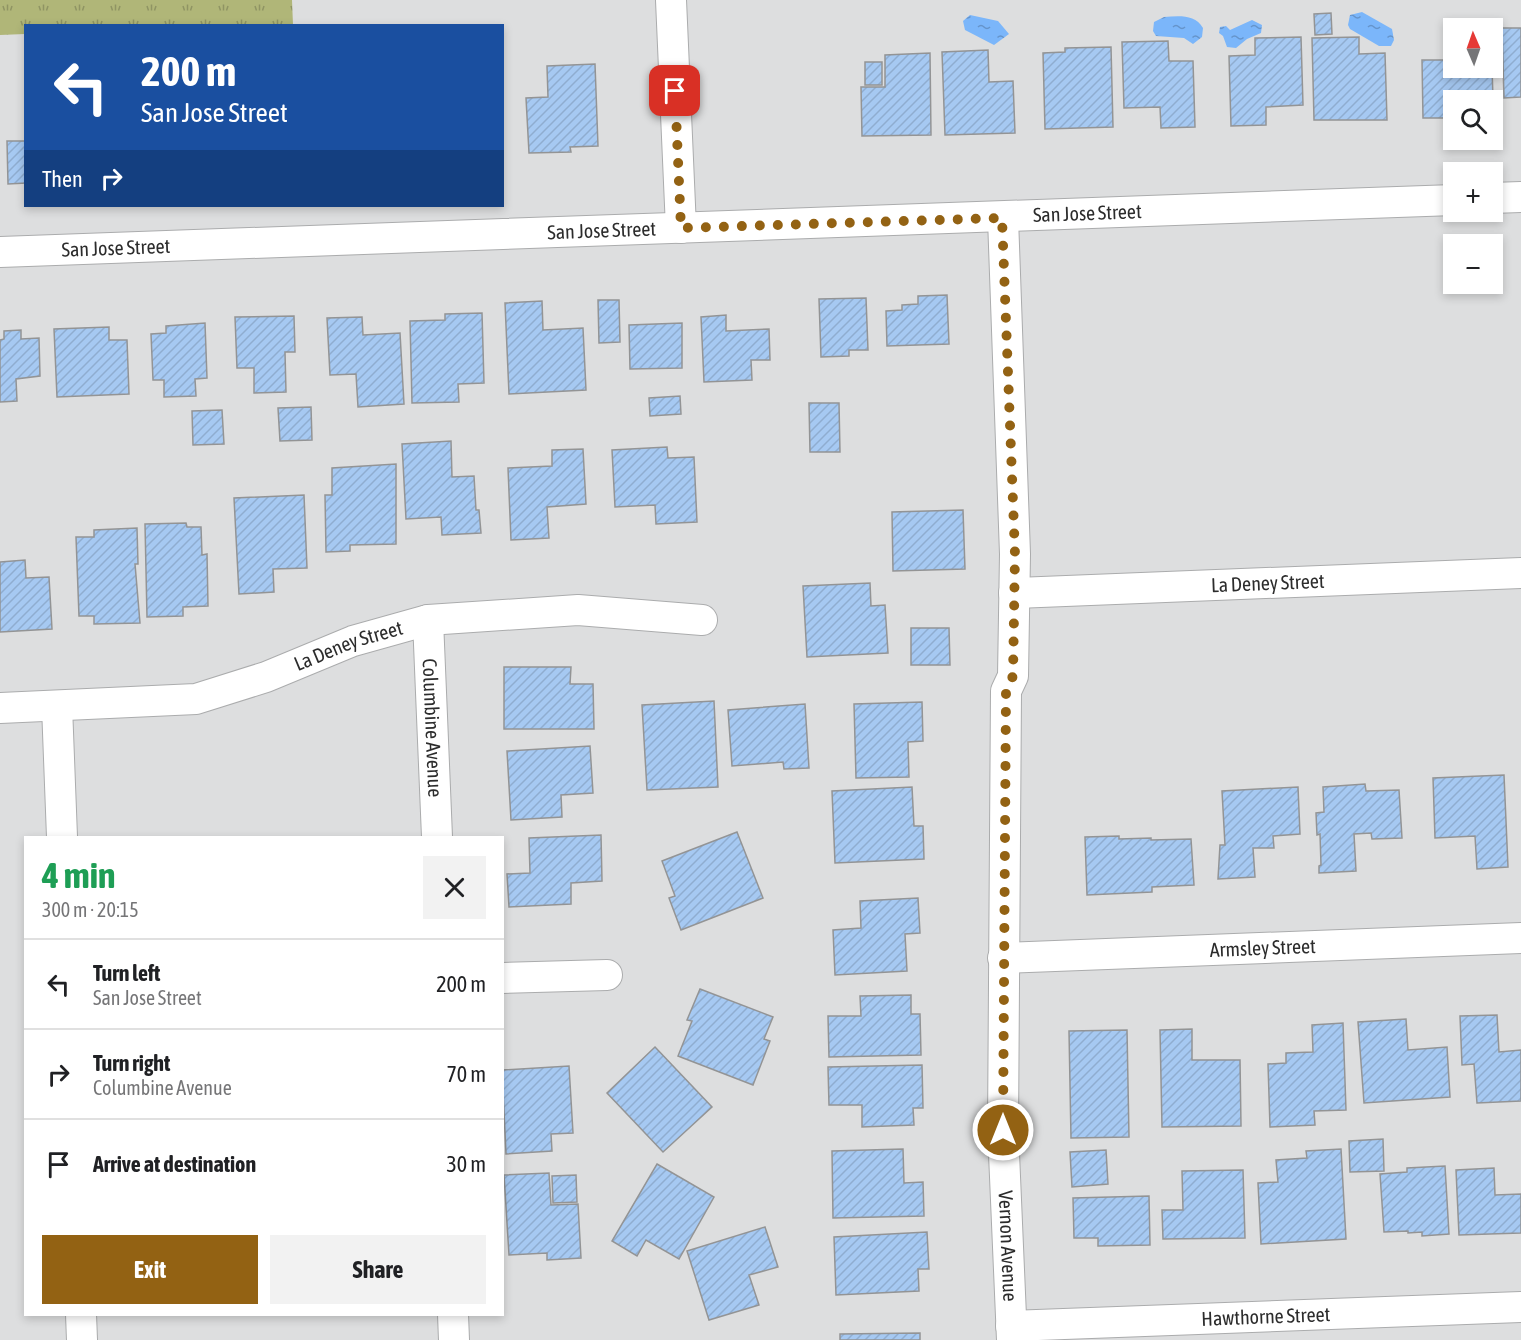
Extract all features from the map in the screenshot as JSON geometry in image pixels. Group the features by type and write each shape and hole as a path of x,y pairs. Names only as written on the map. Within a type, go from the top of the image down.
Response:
{"street":[{"path":"671,0 681,228"},
{"path":"1503,198 1521,197"},
{"name":"San Jose Street","path":"0,252 1002,218 1443,200"},
{"name":"Vernon Avenue","path":"1002,218 1014,593 1013,676 1006,691 1003,958 1003,1130 1012,1333"},
{"name":"La Deney Street","path":"1014,593 1521,573"},
{"name":"La Deney Street","path":"0,708 196,699 266,677 353,641 429,620 578,610 702,620"},
{"name":"Columbine Avenue","path":"429,620 436,836"},
{"path":"57,706 62,836"},
{"name":"Armsley Street","path":"1003,958 1521,938"},
{"path":"504,978 607,975"},
{"name":"Hawthorne Street","path":"1012,1333 1521,1307"},
{"path":"81,1316 82,1340"},
{"path":"453,1316 454,1340"}],"green space":[{"path":"0,0 292,0 293,24 24,24 24,34 0,35"}],"water":[{"path":"1362,12 1392,29 1394,40 1391,46 1379,46 1350,29 1348,25 1350,15"},
{"path":"970,15 998,21 1009,34 994,45 965,30 963,21"},
{"path":"1164,17 1186,17 1196,20 1203,28 1202,37 1193,44 1184,38 1156,36 1153,31 1154,22"},
{"path":"1252,20 1262,25 1261,33 1247,39 1236,48 1227,47 1223,36 1219,33 1220,27 1226,26 1230,30"}],"building":[{"path":"1331,13 1332,34 1315,35 1314,14"},
{"path":"1503,28 1521,28 1521,97 1504,98"},
{"path":"1301,37 1303,105 1266,107 1266,125 1231,126 1229,56 1255,55 1255,38"},
{"path":"1359,37 1359,54 1385,53 1387,120 1314,120 1312,38"},
{"path":"1168,41 1169,61 1193,61 1195,127 1161,128 1160,107 1124,108 1122,42"},
{"path":"1111,47 1113,127 1045,129 1043,53 1065,52 1065,48"},
{"path":"988,50 989,82 1013,81 1015,133 945,135 942,52"},
{"path":"930,53 931,135 862,136 861,87 885,87 885,55"},
{"path":"1422,60 1443,60 1443,78 1492,78 1493,90 1443,90 1443,118 1423,118"},
{"path":"865,62 882,62 882,85 865,85"},
{"path":"595,64 598,146 570,147 571,152 529,153 526,98 548,97 547,66"},
{"path":"7,141 24,141 24,183 8,184"},
{"path":"947,295 949,344 887,346 886,311 902,310 902,305 918,304 918,296"},
{"path":"866,298 868,350 849,350 849,356 821,357 819,299"},
{"path":"598,300 619,300 620,342 599,343"},
{"path":"542,301 543,330 583,328 586,390 509,394 505,303"},
{"path":"482,313 484,383 458,384 459,402 412,403 410,321 445,320 445,314"},
{"path":"726,315 726,331 769,329 770,360 751,360 752,380 704,382 701,317"},
{"path":"294,316 295,352 285,352 286,392 254,393 254,368 237,368 235,317"},
{"path":"362,317 363,335 400,333 404,404 358,407 356,374 330,375 327,318"},
{"path":"205,323 207,378 195,379 196,396 164,397 164,380 153,380 151,334 166,333 166,326"},
{"path":"682,323 682,368 630,369 629,325"},
{"path":"109,327 109,340 127,340 129,394 57,397 54,329"},
{"path":"21,330 21,339 39,338 40,376 16,379 17,401 0,402 0,340 4,339 4,331"},
{"path":"680,396 681,414 650,416 649,398"},
{"path":"809,403 839,403 840,452 810,452"},
{"path":"311,407 312,440 280,441 278,408"},
{"path":"222,410 224,444 193,445 192,411"},
{"path":"451,441 452,477 474,476 476,510 479,510 481,533 442,535 441,517 406,519 402,444"},
{"path":"667,447 668,458 694,457 697,522 656,524 655,505 615,507 612,450"},
{"path":"583,449 586,504 547,507 549,538 511,540 508,468 552,466 552,450"},
{"path":"396,464 396,544 350,545 350,551 326,552 325,495 332,495 332,468"},
{"path":"304,495 307,568 273,569 274,592 239,594 234,498"},
{"path":"963,510 965,569 893,571 892,512"},
{"path":"186,523 187,527 201,527 202,555 207,554 208,606 183,607 183,616 147,617 145,524"},
{"path":"137,528 138,564 135,564 140,623 94,624 94,616 79,616 76,537 94,537 94,530"},
{"path":"25,560 26,578 49,577 52,629 0,632 0,562"},
{"path":"870,583 871,606 885,605 888,653 807,657 803,586"},
{"path":"911,628 949,628 950,665 911,665"},
{"path":"504,667 571,667 570,684 593,684 594,729 504,729"},
{"path":"714,701 718,787 647,790 642,705"},
{"path":"922,702 923,741 908,742 909,777 856,778 854,704"},
{"path":"805,704 809,768 784,769 783,762 732,766 728,710"},
{"path":"590,746 593,793 561,795 562,817 511,820 507,751"},
{"path":"1504,775 1508,867 1477,869 1475,836 1435,838 1433,778"},
{"path":"1365,784 1366,791 1399,790 1402,838 1372,839 1371,833 1354,834 1356,871 1319,873 1320,834 1317,835 1316,813 1324,812 1323,787"},
{"path":"912,787 914,826 923,826 924,859 835,863 832,791"},
{"path":"1298,787 1300,834 1273,836 1274,848 1253,848 1255,877 1218,879 1220,845 1225,845 1222,791"},
{"path":"737,832 763,898 681,930 669,898 675,896 662,861"},
{"path":"601,835 602,881 571,883 571,904 509,907 507,874 530,873 529,838"},
{"path":"1119,836 1119,839 1191,839 1194,885 1152,887 1152,892 1087,895 1085,837"},
{"path":"918,898 920,933 905,934 907,971 835,975 833,930 861,928 860,901"},
{"path":"700,989 773,1017 764,1039 770,1041 753,1085 678,1056 692,1021 687,1020"},
{"path":"911,995 911,1014 920,1014 921,1055 829,1057 828,1016 861,1016 860,996"},
{"path":"1497,1015 1499,1052 1521,1050 1521,1101 1477,1103 1474,1064 1462,1065 1460,1016"},
{"path":"1406,1019 1408,1050 1447,1047 1450,1097 1364,1103 1358,1022"},
{"path":"1343,1023 1346,1110 1314,1111 1315,1125 1270,1127 1268,1064 1286,1063 1286,1053 1313,1052 1312,1025"},
{"path":"1192,1029 1192,1060 1240,1060 1241,1126 1162,1127 1160,1030"},
{"path":"1127,1030 1129,1137 1071,1138 1069,1031"},
{"path":"655,1047 712,1107 663,1152 607,1093"},
{"path":"922,1065 923,1108 913,1108 914,1125 862,1127 862,1105 829,1105 828,1067"},
{"path":"569,1066 573,1133 551,1134 552,1151 506,1154 504,1070"},
{"path":"1383,1139 1384,1171 1350,1172 1349,1141"},
{"path":"903,1149 904,1183 923,1182 924,1216 833,1218 832,1151"},
{"path":"1341,1149 1346,1239 1261,1244 1258,1183 1278,1182 1276,1160 1307,1158 1306,1151"},
{"path":"1106,1150 1108,1184 1072,1187 1070,1152"},
{"path":"657,1164 714,1197 679,1259 646,1240 637,1256 612,1241"},
{"path":"1445,1166 1449,1234 1422,1236 1422,1232 1384,1232 1380,1174 1407,1172 1407,1168"},
{"path":"1494,1168 1495,1195 1521,1194 1521,1233 1459,1235 1456,1170"},
{"path":"1243,1170 1245,1238 1163,1239 1162,1210 1183,1210 1182,1171"},
{"path":"549,1173 551,1205 578,1204 581,1258 547,1260 547,1253 509,1255 504,1175"},
{"path":"576,1175 577,1202 553,1203 552,1176"},
{"path":"1149,1196 1150,1245 1098,1246 1098,1238 1074,1238 1073,1198"},
{"path":"765,1227 778,1267 749,1275 759,1305 709,1320 687,1251"},
{"path":"927,1232 929,1269 918,1269 919,1291 836,1295 834,1237"},
{"path":"920,1333 920,1340 840,1340 840,1334"}],"route":[{"path":"675,91 681,228 1002,218 1015,554 1013,676 1006,691 1003,1130"}]}
